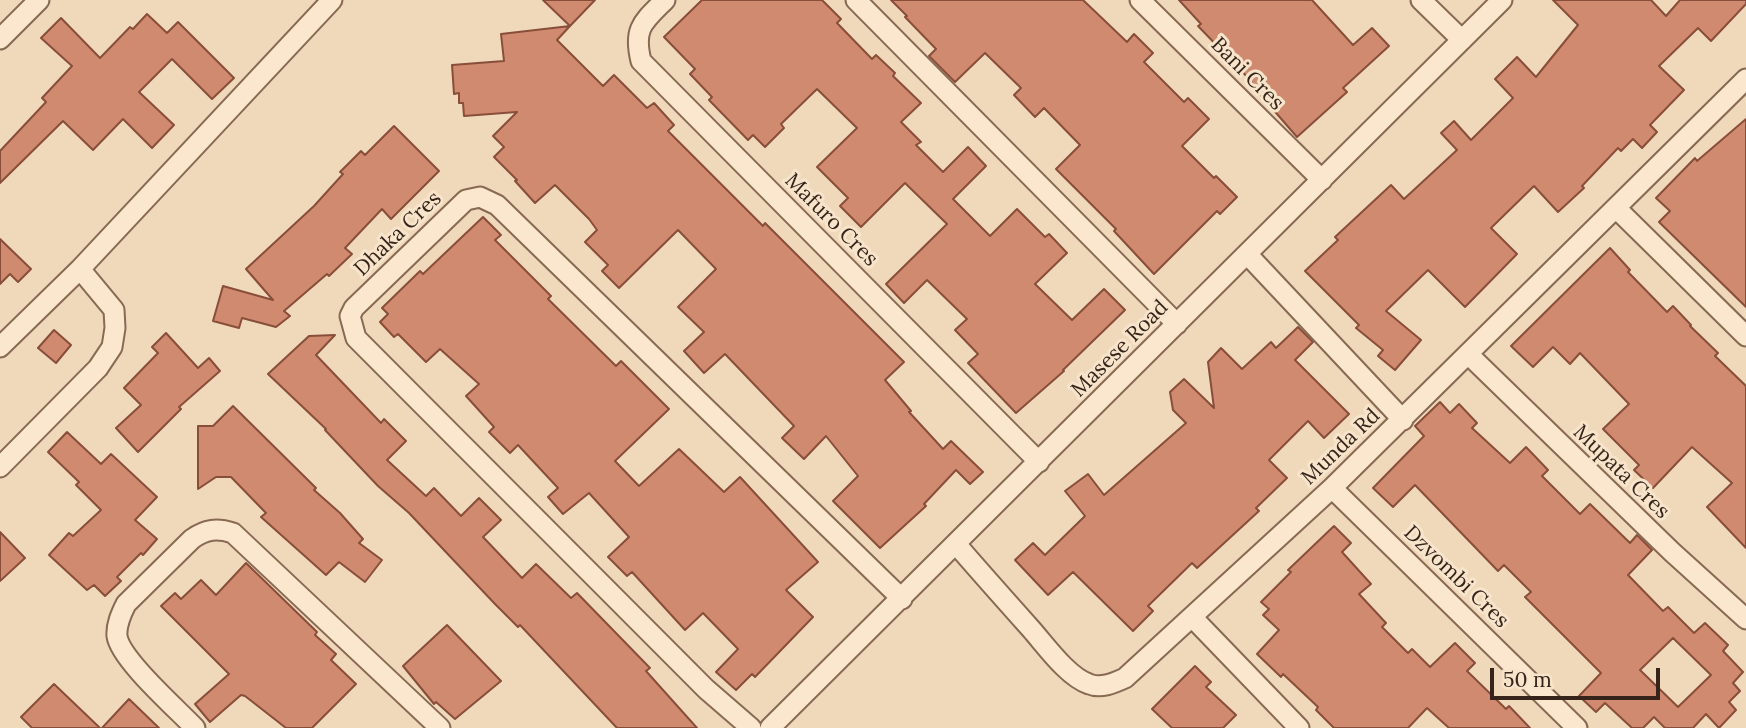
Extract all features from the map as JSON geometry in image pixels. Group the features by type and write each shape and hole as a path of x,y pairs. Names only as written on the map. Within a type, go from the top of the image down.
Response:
{"street":[{"path":"0,39 39,0"},
{"path":"3,339 80,269 332,0"},
{"name":"Mafuro Cres","path":"664,0 640,24 637,44 640,61 1039,462"},
{"path":"856,0 1177,324"},
{"name":"Bani Cres","path":"1140,0 1322,180"},
{"path":"1421,0 1461,40"},
{"name":"Masese Road","path":"770,728 1502,0"},
{"name":"Munda Rd","path":"956,544 1057,659 1081,680 1091,685 1113,684 1125,678 1403,420 1746,79"},
{"name":"Dhaka Cres","path":"751,728 706,689 356,338 351,316 354,308 466,200 480,197 497,205 902,598"},
{"path":"1616,208 1746,336"},
{"path":"1247,254 1403,420"},
{"path":"0,467 99,368 112,347 114,310 80,269"},
{"name":"Mupata Cres","path":"1468,354 1671,552 1746,619"},
{"name":"Dzvombi Cres","path":"1332,488 1577,728"},
{"path":"195,728 135,665 120,645 117,633 126,604 192,539 203,532 219,529 233,533 440,728"},
{"path":"1192,617 1299,728"}],"building":[{"path":"543,0 595,0 570,26"},
{"path":"702,0 822,0 841,19 837,23 872,59 876,55 895,73 893,76 921,103 901,122 921,142 916,145 943,172 968,147 986,166 953,199 990,236 1017,209 1045,237 1049,234 1067,253 1035,284 1072,320 1104,289 1125,310 1064,371 1016,413 968,363 978,354 955,330 967,319 927,280 904,303 886,284 947,224 905,183 861,227 840,206 848,198 817,167 857,128 817,89 781,124 784,128 765,147 753,135 748,140 709,100 712,97 690,74 695,69 664,37"},
{"path":"891,0 1083,0 1127,42 1134,34 1153,53 1144,62 1184,102 1188,98 1209,119 1182,146 1237,197 1220,214 1217,211 1154,274 1114,231 1116,229 1056,169 1080,145 1044,108 1035,117 1014,95 1021,88 985,53 955,82 929,56 936,49"},
{"path":"1179,0 1312,0 1353,45 1372,28 1389,46 1343,88 1347,92 1297,137 1250,83 1252,82 1198,26 1201,24"},
{"path":"1553,0 1651,0 1666,16 1680,0 1746,0 1746,4 1711,41 1698,28 1659,66 1684,90 1650,125 1657,132 1642,148 1633,139 1621,151 1618,148 1582,186 1584,188 1558,212 1534,186 1491,228 1517,254 1465,307 1428,270 1386,311 1421,340 1395,370 1378,356 1383,350 1356,328 1359,325 1305,271 1338,240 1335,237 1391,185 1404,199 1457,150 1441,133 1454,121 1471,140 1513,98 1495,79 1517,57 1536,77 1578,25"},
{"path":"147,14 167,33 178,22 234,78 212,99 172,59 139,92 174,125 152,148 123,119 93,150 63,121 0,183 0,151 46,102 42,98 72,66 41,38 61,18 100,58 130,27 133,29"},
{"path":"570,26 557,40 603,86 614,75 647,108 654,103 674,125 668,131 763,226 765,223 904,362 885,380 911,411 909,412 943,449 951,441 983,472 970,484 956,470 924,504 926,506 880,548 833,501 858,476 826,436 804,459 782,438 794,426 725,354 704,373 684,351 704,332 678,307 716,269 678,230 619,288 602,271 608,265 585,242 597,230 589,219 555,185 535,203 494,157 504,147 493,136 517,112 464,116 463,103 459,103 459,93 454,94 452,65 504,61 501,34"},
{"path":"1746,119 1746,307 1659,222 1670,211 1656,198 1695,158 1697,161"},
{"path":"394,126 439,171 391,219 382,209 345,248 352,254 284,311 290,316 276,327 242,318 239,328 213,321 223,286 273,300 246,269 314,206 343,174 340,172 361,151 365,155"},
{"path":"483,217 501,235 495,240 551,296 548,299 616,366 621,361 669,409 615,461 639,486 679,449 724,492 740,477 818,562 786,590 813,617 755,677 752,674 736,690 716,672 738,649 703,613 685,630 632,572 627,576 608,557 629,537 589,493 563,514 548,497 558,488 518,445 510,453 489,432 494,427 466,396 479,384 440,349 426,362 398,334 394,337 380,322 388,314 382,308 420,271 423,274"},
{"path":"0,239 31,269 18,282 10,274 0,284"},
{"path":"1610,248 1630,270 1628,272 1667,312 1673,306 1718,353 1715,356 1746,386 1746,548 1707,507 1732,483 1692,447 1653,488 1634,470 1639,465 1603,429 1629,404 1580,353 1570,364 1553,347 1533,367 1511,346"},
{"path":"1298,327 1313,342 1295,360 1349,414 1324,438 1308,421 1269,460 1287,478 1256,508 1259,511 1197,568 1192,563 1148,606 1153,611 1133,631 1073,572 1048,595 1015,560 1033,543 1045,555 1085,516 1065,491 1088,474 1104,495 1186,423 1173,410 1170,392 1184,379 1214,408 1208,362 1221,348 1242,369 1271,342 1276,348"},
{"path":"54,330 71,345 56,363 38,348"},
{"path":"166,333 198,368 209,358 220,371 179,407 181,409 138,452 116,428 141,405 124,388 158,353 152,347"},
{"path":"335,335 316,355 381,423 384,419 406,441 387,460 426,496 434,488 461,516 479,498 501,520 483,537 522,578 536,564 571,598 577,593 650,668 646,671 697,728 617,728 520,625 518,627 409,513 378,486 326,429 268,374 309,336"},
{"path":"1440,402 1450,413 1459,404 1477,423 1472,428 1510,463 1526,447 1548,470 1542,476 1580,514 1590,504 1630,543 1637,535 1652,550 1628,575 1663,611 1668,607 1694,633 1705,623 1728,645 1723,651 1743,672 1733,683 1740,691 1729,702 1736,710 1719,728 1706,714 1693,728 1665,728 1654,717 1643,728 1632,728 1605,703 1596,712 1579,696 1601,673 1525,597 1531,592 1504,565 1498,571 1415,485 1393,507 1373,488 1424,436 1415,426","holes":["1673,638 1711,675 1678,707 1640,670"]},
{"path":"233,406 316,488 314,490 340,513 363,539 359,543 382,560 365,582 339,562 326,575 261,517 266,513 231,477 216,477 198,489 198,426 213,426"},
{"path":"67,432 101,464 111,454 157,497 135,520 157,539 117,577 121,581 105,596 94,585 87,590 49,555 69,533 73,536 101,510 76,485 79,482 48,452"},
{"path":"1334,526 1351,543 1342,552 1371,584 1359,594 1386,623 1382,627 1408,653 1412,649 1430,667 1455,643 1475,663 1467,671 1506,709 1509,706 1530,728 1449,728 1427,708 1408,728 1334,728 1316,710 1318,707 1257,654 1279,630 1263,615 1269,609 1261,602 1291,572 1288,570"},
{"path":"0,532 25,558 0,581"},
{"path":"246,563 317,632 315,635 336,654 331,660 356,684 312,728 286,728 241,695 210,722 195,704 229,674 161,606 175,593 181,599 201,580 216,595"},
{"path":"447,625 501,681 455,719 436,702 434,704 403,666"},
{"path":"1195,666 1211,682 1206,687 1236,715 1223,728 1172,728 1152,709"},
{"path":"54,684 100,728 32,728 21,717"},
{"path":"129,699 159,728 102,728"}]}
